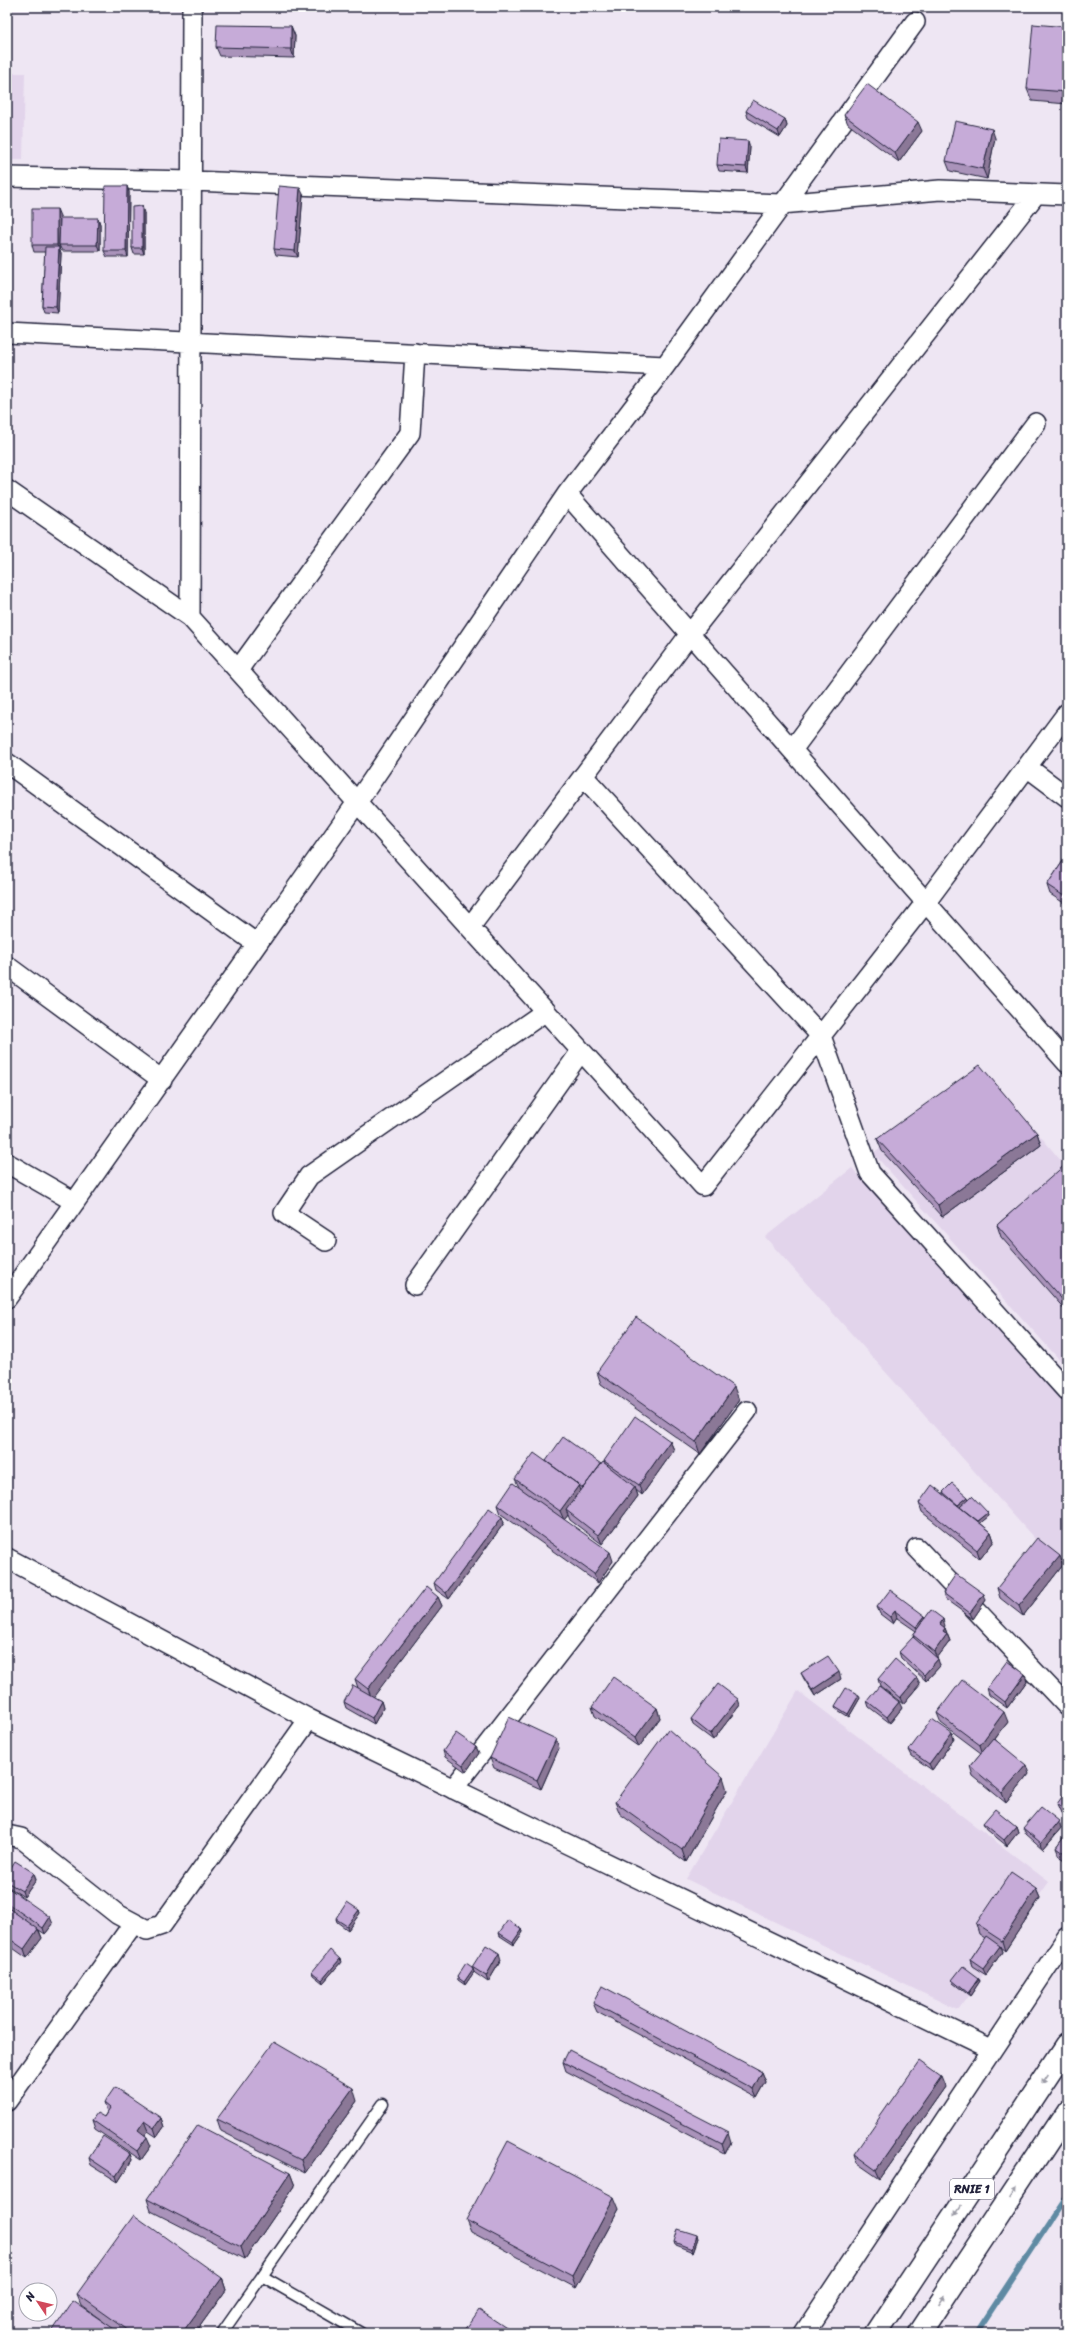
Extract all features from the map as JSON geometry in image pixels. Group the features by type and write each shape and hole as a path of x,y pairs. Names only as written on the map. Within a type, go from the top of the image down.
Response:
{"highway":[{"name":"RNIE 1","path":"876,2333 1067,2045"},
{"name":"RNIE 1","path":"920,2333 1067,2111"}],"street":[{"path":"190,617 192,7"},
{"path":"7,1298 358,801 567,494 665,366 781,204 915,22"},
{"path":"7,177 192,181 781,204 940,190 1067,195"},
{"path":"470,927 690,634 1036,194"},
{"path":"7,333 665,366"},
{"path":"238,670 410,433 414,353"},
{"path":"792,750 1036,423"},
{"path":"7,490 190,617 358,801 703,1186 926,902 1067,713"},
{"path":"567,494 1067,1063"},
{"path":"7,763 257,944"},
{"path":"1026,767 1067,796"},
{"path":"583,776 821,1036 870,1173 1067,1391"},
{"path":"7,966 162,1080"},
{"path":"326,1241 284,1212 309,1176 546,1011"},
{"path":"415,1284 582,1050"},
{"path":"7,1163 75,1202"},
{"path":"452,1789 747,1411"},
{"path":"917,1548 1067,1706"},
{"path":"7,1558 309,1719 991,2049"},
{"path":"7,1835 21,1838 117,1914 133,1924 147,1930 162,1925 309,1719"},
{"path":"7,2101 133,1924"},
{"path":"804,2333 991,2049 1067,1937"}],"lane":[{"path":"222,2333 383,2104"},
{"path":"262,2276 361,2333"}],"shaded area":[{"path":"7,73 25,73 23,160 7,160"},
{"path":"986,1071 1067,1168 1067,1368 873,1153"},
{"path":"852,1168 1067,1407 1067,1575 765,1237"},
{"path":"798,1691 1049,1882 958,2010 686,1879"}],"building":[{"path":"1033,24 1067,27 1067,92 1027,89"},
{"path":"217,25 291,26 291,49 216,47"},
{"path":"867,84 918,122 895,153 844,115"},
{"path":"753,100 785,119 778,131 746,111"},
{"path":"955,121 992,129 983,169 946,161"},
{"path":"719,139 748,141 746,167 717,165"},
{"path":"105,186 127,186 126,251 104,251"},
{"path":"279,186 300,188 295,251 274,249"},
{"path":"142,206 142,248 132,248 132,207"},
{"path":"32,209 57,209 57,245 32,245"},
{"path":"60,218 98,218 97,245 59,245"},
{"path":"45,247 59,247 56,307 42,306"},
{"path":"1067,855 1067,898 1047,885"},
{"path":"980,1065 1037,1133 938,1205 877,1139"},
{"path":"1067,1163 1067,1305 997,1225"},
{"path":"636,1317 734,1387 696,1442 597,1372"},
{"path":"635,1416 670,1441 639,1485 604,1461"},
{"path":"563,1437 601,1464 583,1488 546,1461"},
{"path":"534,1453 579,1485 560,1511 515,1479"},
{"path":"603,1462 635,1487 598,1535 566,1510"},
{"path":"513,1483 610,1552 594,1574 498,1505"},
{"path":"952,1483 968,1497 958,1505 943,1492"},
{"path":"932,1485 991,1532 977,1550 919,1503"},
{"path":"972,1496 988,1513 978,1521 960,1507"},
{"path":"489,1508 502,1517 446,1593 434,1583"},
{"path":"1037,1538 1060,1556 1019,1606 997,1588"},
{"path":"956,1574 984,1594 970,1613 943,1593"},
{"path":"426,1587 438,1597 368,1689 355,1679"},
{"path":"890,1590 925,1616 916,1627 895,1611 890,1617 877,1607"},
{"path":"931,1610 943,1619 940,1624 945,1628 943,1631 947,1634 934,1652 913,1635"},
{"path":"913,1637 938,1659 924,1675 899,1652"},
{"path":"828,1656 839,1672 812,1690 801,1673"},
{"path":"895,1659 917,1678 900,1698 878,1679"},
{"path":"1007,1661 1025,1674 1005,1702 987,1688"},
{"path":"613,1677 657,1708 635,1738 592,1707"},
{"path":"962,1680 1004,1712 980,1745 937,1713"},
{"path":"718,1684 738,1699 710,1734 691,1719"},
{"path":"353,1685 381,1701 372,1718 344,1702"},
{"path":"879,1686 899,1702 887,1717 867,1701"},
{"path":"846,1688 859,1695 848,1714 835,1706"},
{"path":"509,1717 556,1739 537,1780 490,1758"},
{"path":"932,1719 952,1733 929,1764 909,1750"},
{"path":"668,1729 723,1777 682,1850 615,1802"},
{"path":"456,1733 476,1747 463,1765 443,1751"},
{"path":"993,1738 1026,1765 1002,1793 970,1766"},
{"path":"1064,1794 1067,1796 1067,1806 1065,1805 1063,1807 1057,1804"},
{"path":"1041,1807 1059,1821 1041,1843 1023,1828"},
{"path":"995,1809 1016,1826 1004,1840 983,1823"},
{"path":"1067,1832 1067,1855 1056,1847"},
{"path":"15,1861 34,1873 22,1891 7,1882 7,1874"},
{"path":"1011,1872 1036,1889 1002,1941 976,1924"},
{"path":"7,1887 50,1917 43,1928 7,1903"},
{"path":"347,1902 359,1910 347,1926 336,1919"},
{"path":"7,1907 38,1929 24,1949 7,1937"},
{"path":"508,1920 522,1929 513,1942 499,1933"},
{"path":"986,1936 1000,1946 983,1969 970,1960"},
{"path":"486,1945 499,1953 486,1976 472,1967"},
{"path":"330,1950 340,1959 322,1980 312,1972"},
{"path":"466,1963 473,1969 464,1982 457,1977"},
{"path":"963,1966 979,1978 968,1993 952,1980"},
{"path":"602,1986 762,2072 753,2089 593,2003"},
{"path":"274,2042 353,2088 301,2160 217,2119"},
{"path":"569,2050 728,2132 722,2144 563,2062"},
{"path":"919,2061 941,2077 876,2170 854,2154"},
{"path":"115,2087 161,2118 154,2128 144,2121 138,2130 147,2137 137,2151 92,2120 97,2113 104,2117 110,2108 104,2103"},
{"path":"198,2125 290,2173 241,2247 147,2199"},
{"path":"103,2136 130,2154 116,2176 89,2158"},
{"path":"508,2141 614,2197 572,2276 466,2220"},
{"path":"134,2215 222,2278 182,2333 132,2333 77,2294"},
{"path":"678,2229 697,2235 692,2249 674,2242"},
{"path":"73,2301 120,2333 51,2333"},
{"path":"479,2310 514,2333 463,2333"},
{"path":"648,2330 654,2333 645,2333"}],"waterway":[{"path":"976,2333 1067,2195"}]}
